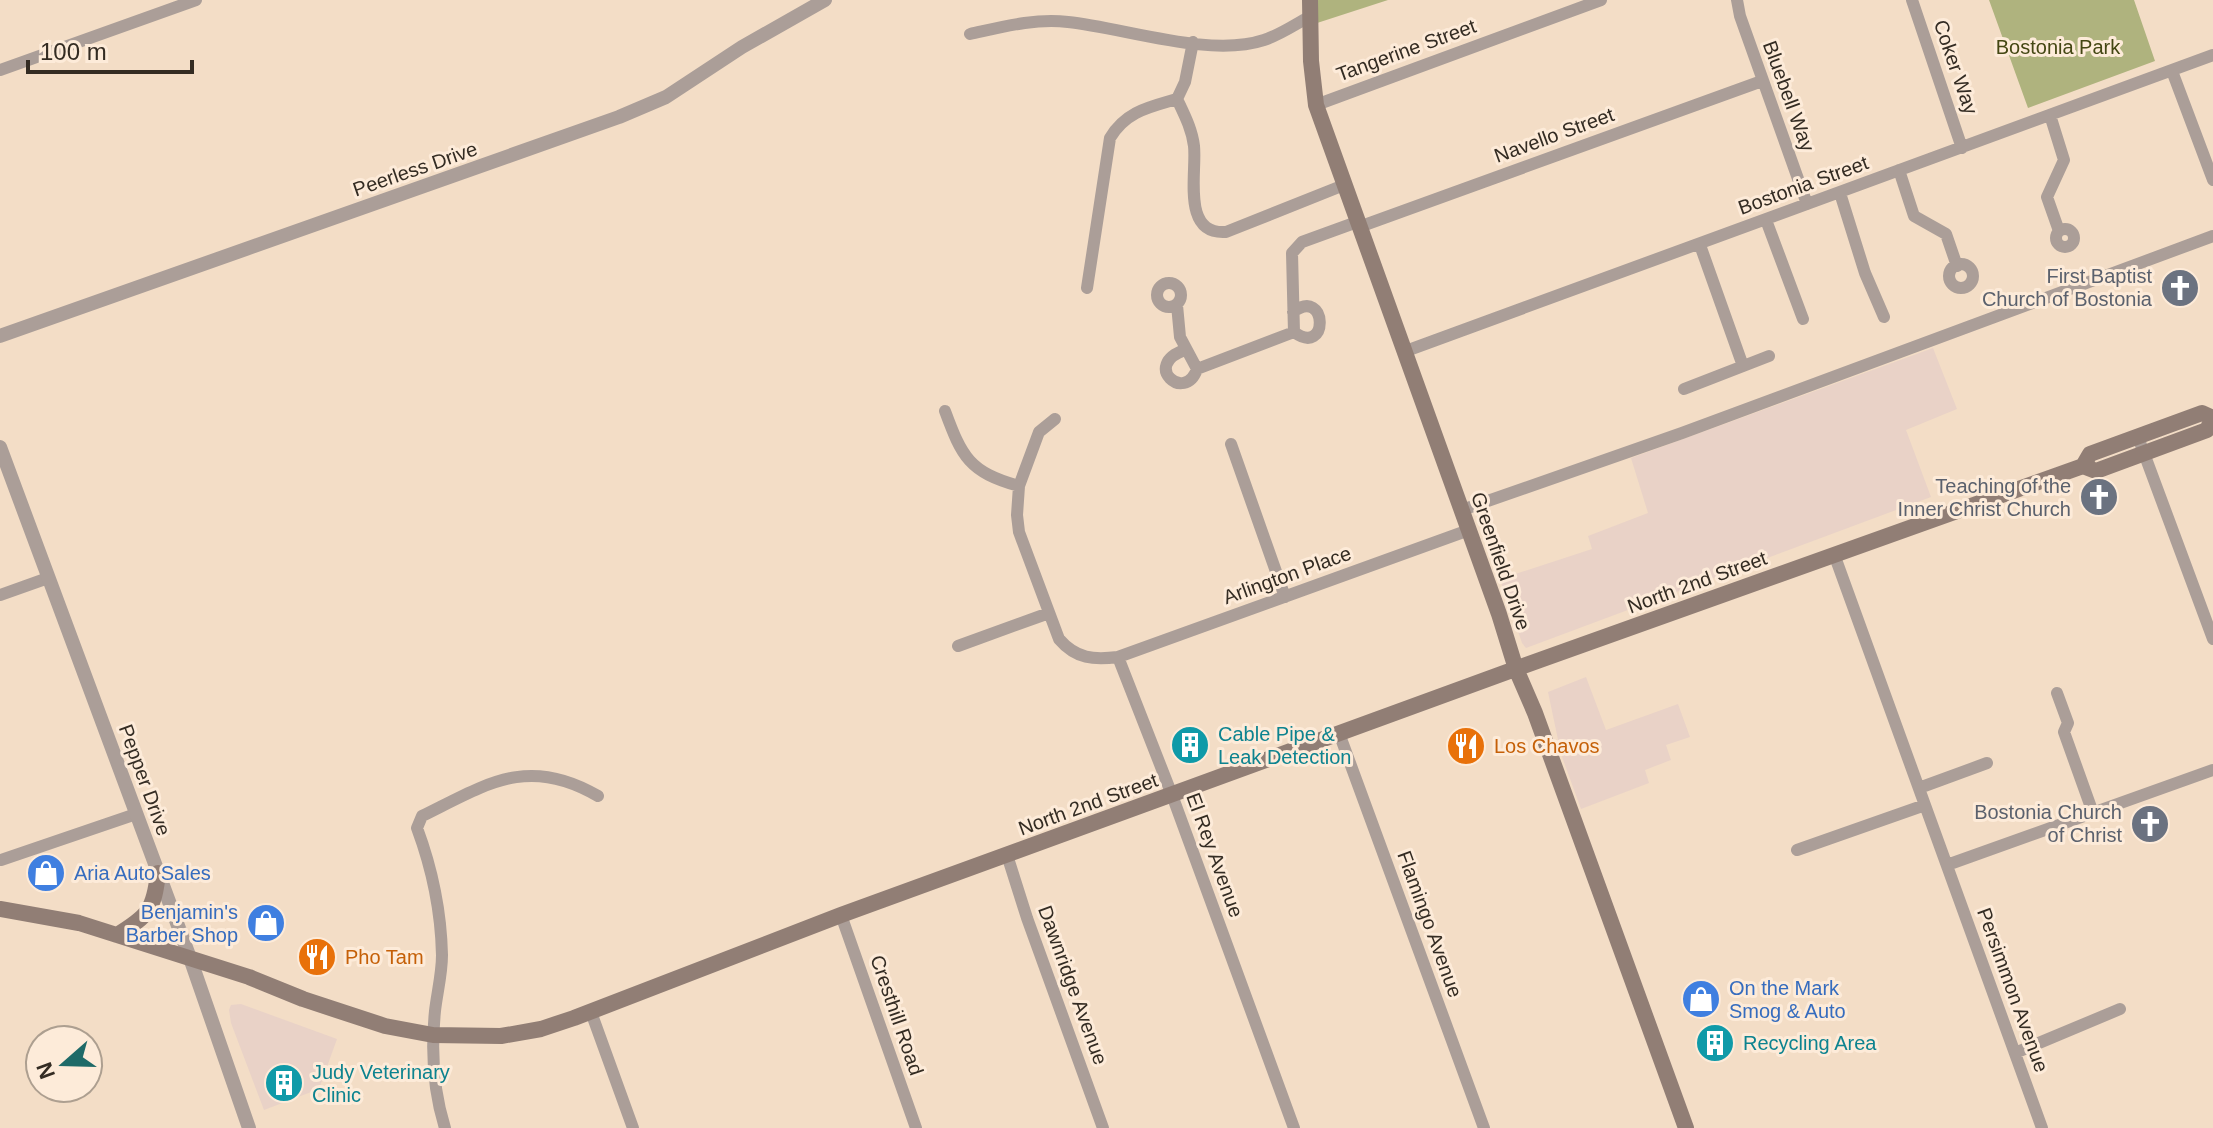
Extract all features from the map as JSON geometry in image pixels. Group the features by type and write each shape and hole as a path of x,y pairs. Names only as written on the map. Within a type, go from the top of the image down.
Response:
{"main road":[{"name":"Greenfield Drive","path":"1310,0 1316,105 1406,351 1516,669 1540,725 1686,1128"},
{"name":"North 2nd Street","path":"0,909 79,923 385,1026 433,1035 478,1037 523,1033 558,1024 841,915 2083,466 2090,454 2191,417 2202,413 2212,418 2207,430 2096,471 2083,466"},
{"path":"2144,453 2156,438 2176,431 2191,417"},
{"path":"117,935 149,912 155,898 158,873"}],"street":[{"path":"0,70 196,0"},
{"name":"Peerless Drive","path":"0,336 619,117 666,97 742,47 825,0"},
{"name":"Tangerine Street","path":"1316,105 1601,0"},
{"name":"Bluebell Way","path":"1737,0 1762,81 1807,204"},
{"name":"Coker Way","path":"1912,0 1962,148"},
{"path":"970,34 1024,23 1066,21 1193,42 1233,45 1266,39 1309,17"},
{"path":"1193,42 1185,82 1177,99 1194,143 1192,183 1198,217 1208,229 1226,232 1344,185"},
{"name":"Bostonia Street","path":"1406,351 2213,55"},
{"path":"2172,71 2213,180"},
{"name":"Navello Street","path":"1293,312 1292,253 1297,245 1762,81"},
{"path":"1087,288 1110,138 1130,114 1177,99"},
{"path":"2050,115 2064,160 2047,197 2059,231"},
{"path":"1899,170 1914,216 1946,234 1957,266"},
{"path":"1840,193 1865,273 1884,317"},
{"path":"1766,220 1803,319"},
{"path":"1462,510 1682,433 2213,236"},
{"path":"1700,245 1743,366"},
{"path":"1177,305 1180,337 1197,369"},
{"path":"1303,307 1313,308 1321,324 1317,332 1310,337 1301,337 1294,332 1293,312 1303,307"},
{"path":"1197,369 1294,332"},
{"path":"1185,350 1173,354 1167,361 1169,377 1176,383 1186,383 1194,378 1197,369"},
{"path":"1684,389 1769,356"},
{"path":"945,411 959,448 977,469 999,481 1019,486"},
{"path":"1055,419 1039,432 1019,486 1019,532 1059,639 1066,647 1094,660 1118,657"},
{"path":"2138,437 2213,639"},
{"path":"1231,444 1285,597"},
{"name":"Pepper Drive","path":"0,447 190,958 249,1128"},
{"name":"Arlington Place","path":"1118,657 1469,530"},
{"path":"1797,850 1925,805 1834,554"},
{"path":"0,595 48,578"},
{"path":"958,646 1049,613"},
{"name":"El Rey Avenue","path":"1118,657 1294,1128"},
{"path":"2057,693 2068,723 2064,732 2093,813"},
{"name":"Flamingo Avenue","path":"1339,733 1484,1128"},
{"path":"1919,788 1987,763"},
{"path":"1947,865 2213,770"},
{"path":"445,1128 435,1094 433,1035 442,958 439,903 431,865 417,828 422,816 492,781 510,777 547,775 579,784 598,796"},
{"name":"Persimmon Avenue","path":"1925,805 2042,1128"},
{"path":"1,860 136,814"},
{"name":"Dawnridge Avenue","path":"1007,855 1103,1128"},
{"name":"Cresthill Road","path":"841,915 916,1128"},
{"path":"2015,1053 2120,1009"},
{"path":"591,1012 633,1128"}],"shaded area":[{"path":"1933,348 1957,409 1906,430 1931,497 1526,648 1522,643 1500,579 1592,549 1588,536 1648,513 1631,458"},
{"path":"1586,677 1606,730 1678,704 1690,737 1666,745 1671,760 1645,770 1649,783 1581,809 1561,754 1548,692"},
{"path":"241,1004 337,1039 319,1089 264,1110 231,1023 231,1005"}],"green space":[{"path":"1315,0 1388,0 1314,24"},
{"name":"Bostonia Park","path":"1989,0 2134,0 2155,61 2028,108"}],"place":[{"name":"First Baptist Church of Bostonia","path":"2180,288"},
{"name":"Teaching of the Inner Christ Church","path":"2099,497"},
{"name":"Cable Pipe & Leak Detection","path":"1190,745"},
{"name":"Los Chavos","path":"1466,746"},
{"name":"Bostonia Church of Christ","path":"2150,824"},
{"name":"Aria Auto Sales","path":"46,873"},
{"name":"Benjamin's Barber Shop","path":"266,923"},
{"name":"Pho Tam","path":"317,957"},
{"name":"On the Mark Smog & Auto","path":"1701,999"},
{"name":"Recycling Area","path":"1715,1043"},
{"name":"Judy Veterinary Clinic","path":"284,1083"}]}
